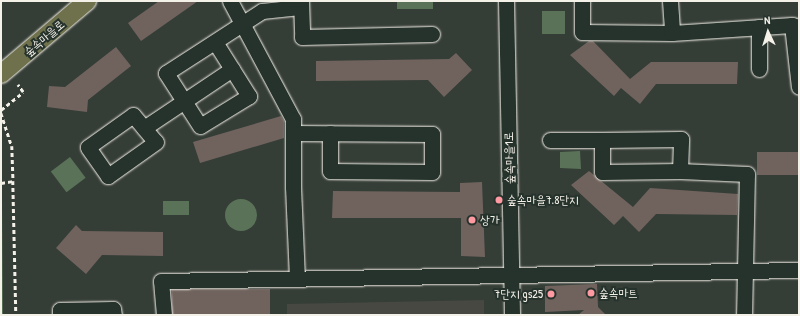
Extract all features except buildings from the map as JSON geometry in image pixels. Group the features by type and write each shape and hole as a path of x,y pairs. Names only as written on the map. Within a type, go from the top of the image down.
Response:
{"main road":[{"name":"숲속마을로","path":"1,74 87,1"}],"street":[{"path":"230,1 294,119 293,133 298,279"},
{"name":"숲속마을1로","path":"506,1 512,315"},
{"path":"582,1 582,32 672,33 796,26 799,86"},
{"path":"670,1 672,33"},
{"path":"216,42 249,96 200,126 166,74 262,11 301,4 302,37 432,34"},
{"path":"759,27 759,69"},
{"path":"144,128 183,100 199,94 232,69"},
{"path":"293,133 330,133 432,134 432,172 330,171 330,133"},
{"path":"550,140 682,139 680,171"},
{"path":"602,140 602,172 680,171 746,174 744,315"},
{"path":"164,315 161,281 799,270"},
{"path":"60,315 60,310 113,309 114,315"}],"path":[{"path":"16,315 12,146 1,111 23,92 18,85"},
{"path":"1,183 13,181"}],"shaded area":[{"path":"484,300 484,315 287,315 287,304"}],"green space":[{"path":"397,1 433,1 433,9 397,9"},
{"path":"542,11 565,11 565,34 542,34"},
{"path":"580,151 581,169 560,168 560,152"},
{"path":"70,157 86,178 66,192 51,171"},
{"path":"2,199 3,315 1,315"},
{"path":"241,199 252,204 257,215 252,226 241,231 230,226 225,215 230,204"},
{"path":"163,201 189,201 189,215 163,215"}],"place":[{"name":"숲속마을7.8단지","path":"499,200"},
{"name":"상가","path":"472,220"},
{"name":"숲속마트","path":"591,293"},
{"name":"7단지 gs25","path":"551,294"}]}
